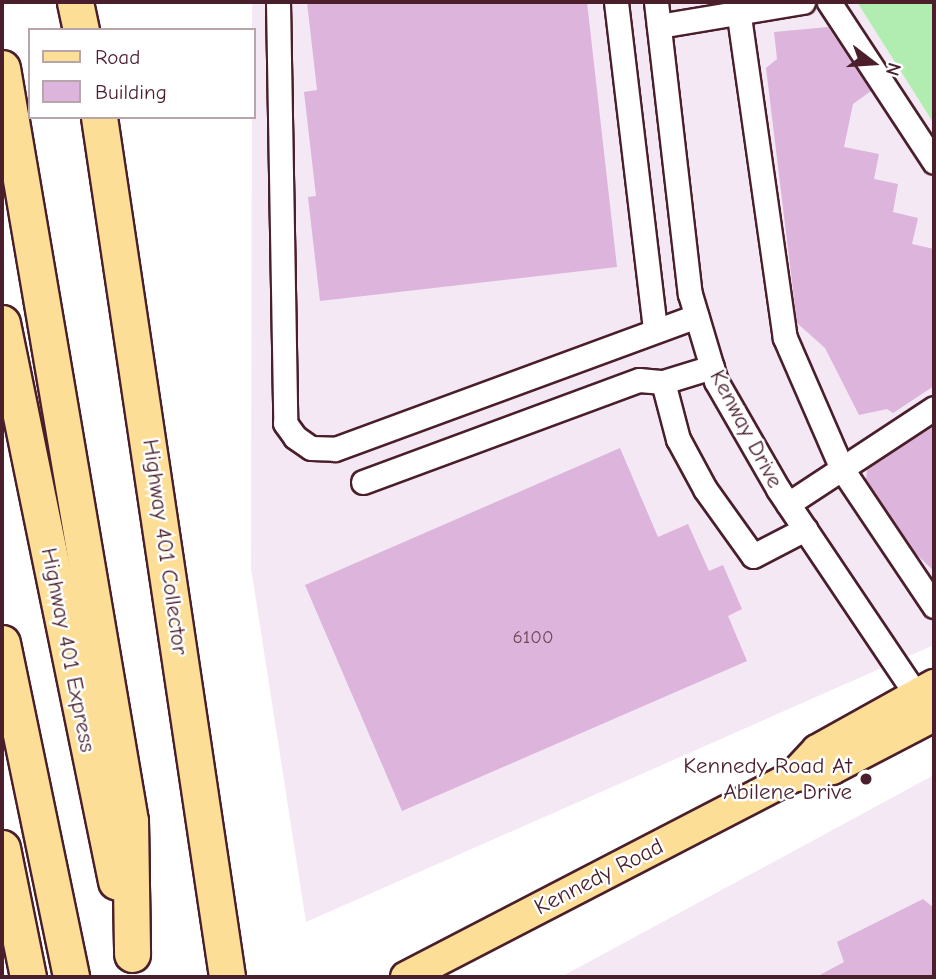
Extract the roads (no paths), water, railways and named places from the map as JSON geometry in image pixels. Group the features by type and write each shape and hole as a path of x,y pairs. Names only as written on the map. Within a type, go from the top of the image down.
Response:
{"highway":[{"path":"75,2 81,28"},
{"path":"92,2 93,28"},
{"path":"2,68 130,821 135,966"},
{"name":"Highway 401 Collector","path":"99,119 227,977"},
{"name":"Highway 401 Express","path":"2,323 135,966"},
{"path":"2,642 71,977"},
{"path":"2,848 27,977"}],"main road":[{"name":"Kennedy Road","path":"406,977 792,777 817,750 930,707"}],"street":[{"path":"278,2 285,423 295,437 310,448 335,449 696,316"},
{"path":"616,2 655,331"},
{"name":"Kenway Drive","path":"656,2 696,316 712,367 788,504 930,707"},
{"path":"659,26 737,8 803,2"},
{"path":"829,2 934,162"},
{"path":"737,8 785,338 842,469 934,606"},
{"path":"363,482 639,380 663,382 712,367"},
{"path":"663,382 678,439 705,489 753,556 805,529"},
{"path":"788,504 934,408"}],"place":[{"name":"Kennedy Road At Abilene Drive","path":"866,779"}]}
